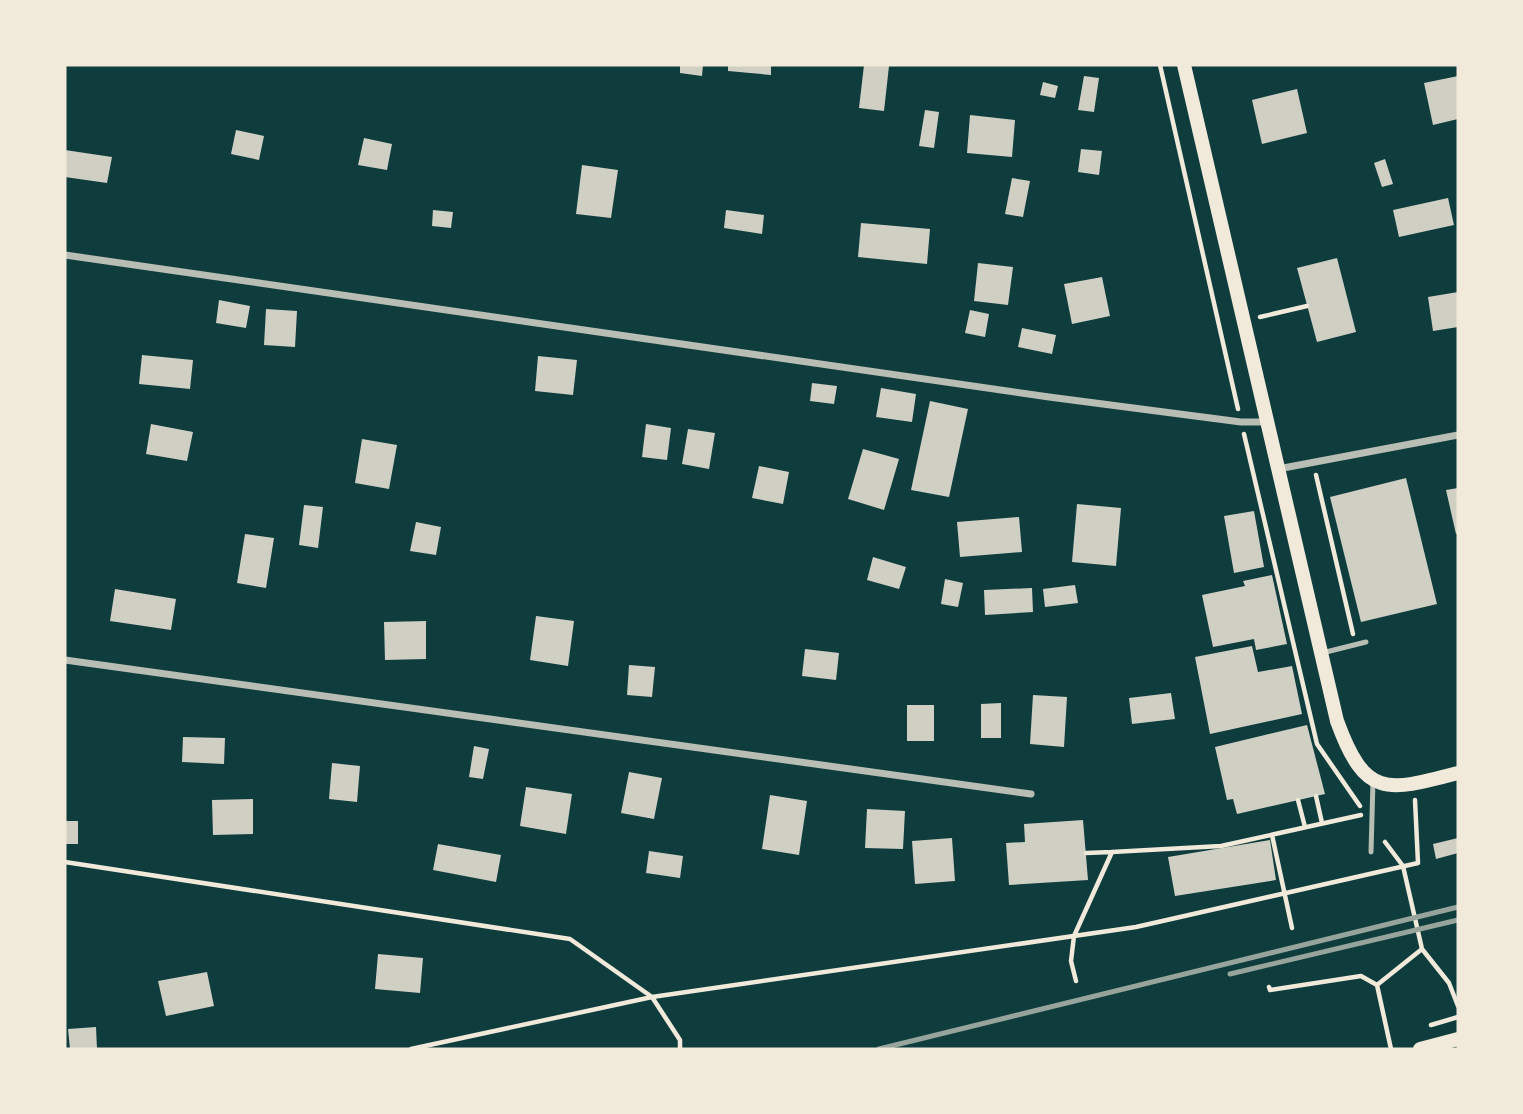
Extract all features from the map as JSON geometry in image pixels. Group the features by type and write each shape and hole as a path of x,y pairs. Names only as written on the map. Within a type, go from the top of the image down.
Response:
{"main road":[{"path":"1184,65 1336,721 1348,752 1361,771 1373,781 1393,786 1414,785 1458,773"},
{"path":"1420,1049 1458,1039"}],"street":[{"path":"65,255 1049,397 1241,422 1267,422"},
{"path":"1278,469 1458,435"},
{"path":"65,660 1031,794"}],"lane":[{"path":"1321,653 1366,642"},
{"path":"1371,852 1373,781"}],"path":[{"path":"1260,317 1307,306"},
{"path":"1313,462 1355,645"},
{"path":"411,1049 652,997 1136,927 1418,863 1414,785"},
{"path":"1316,796 1322,823"},
{"path":"1298,800 1305,827"},
{"path":"1086,853 1221,846 1366,814"},
{"path":"1272,835 1292,928"},
{"path":"1076,981 1071,961 1073,936 1112,852"},
{"path":"65,862 570,939 652,997 680,1040 680,1049"},
{"path":"1411,892 1422,949 1449,983 1458,1006"},
{"path":"1377,985 1422,949"},
{"path":"1269,987 1270,990 1361,976 1377,985 1391,1049"},
{"path":"1431,1025 1458,1017"}],"building":[{"path":"680,65 703,65 702,76 680,73"},
{"path":"728,65 771,65 771,75 728,71"},
{"path":"864,65 889,66 884,111 859,108"},
{"path":"1084,76 1099,78 1094,112 1078,110"},
{"path":"1458,76 1458,119 1433,125 1424,83"},
{"path":"1043,82 1058,86 1055,98 1040,95"},
{"path":"1297,89 1307,133 1262,144 1252,100"},
{"path":"925,110 939,112 934,148 919,146"},
{"path":"970,115 1015,120 1012,157 967,153"},
{"path":"236,130 264,136 259,160 231,154"},
{"path":"364,138 392,144 387,170 358,165"},
{"path":"1081,149 1102,151 1099,175 1078,172"},
{"path":"65,150 112,157 107,183 65,177"},
{"path":"1385,159 1393,184 1382,187 1374,163"},
{"path":"582,165 618,170 611,218 576,214"},
{"path":"1012,178 1030,181 1023,217 1005,214"},
{"path":"1448,198 1454,225 1399,237 1393,210"},
{"path":"433,210 453,212 451,228 432,226"},
{"path":"726,210 764,215 762,234 724,228"},
{"path":"861,223 930,229 927,264 858,257"},
{"path":"1337,258 1356,332 1317,342 1297,268"},
{"path":"978,263 1013,267 1008,305 974,301"},
{"path":"1102,277 1110,316 1072,324 1064,284"},
{"path":"1458,292 1458,327 1433,331 1428,297"},
{"path":"219,300 250,306 246,328 216,323"},
{"path":"266,309 297,311 295,347 264,345"},
{"path":"970,310 989,314 985,337 965,333"},
{"path":"1022,328 1056,335 1052,354 1018,347"},
{"path":"142,355 193,360 190,389 139,384"},
{"path":"538,356 577,360 573,395 535,391"},
{"path":"812,383 837,386 834,404 810,401"},
{"path":"881,388 916,394 912,422 876,417"},
{"path":"930,401 968,409 949,497 911,490"},
{"path":"151,424 193,432 187,461 146,454"},
{"path":"646,424 671,428 667,460 642,457"},
{"path":"688,429 715,433 709,469 682,464"},
{"path":"362,439 397,445 389,489 355,483"},
{"path":"863,449 899,459 884,510 848,499"},
{"path":"759,466 789,472 783,504 752,498"},
{"path":"1406,478 1437,604 1361,622 1330,497"},
{"path":"1458,488 1458,533 1456,534 1446,490"},
{"path":"1077,504 1121,508 1116,566 1072,562"},
{"path":"304,505 323,507 318,548 299,545"},
{"path":"1254,511 1264,567 1234,573 1224,516"},
{"path":"1019,517 1022,552 960,557 957,522"},
{"path":"416,522 441,527 436,555 410,551"},
{"path":"245,534 274,538 266,588 237,583"},
{"path":"873,557 906,567 899,589 867,580"},
{"path":"1272,575 1287,644 1256,650 1254,639 1213,647 1202,595 1245,586 1243,581"},
{"path":"945,579 963,583 958,607 941,604"},
{"path":"1075,585 1078,603 1045,607 1043,589"},
{"path":"1032,588 1033,612 985,615 984,590"},
{"path":"115,589 176,599 171,630 110,621"},
{"path":"536,616 574,621 568,666 530,660"},
{"path":"426,621 426,659 385,660 384,622"},
{"path":"1252,646 1258,672 1292,666 1302,714 1210,734 1195,657"},
{"path":"805,649 839,653 836,680 802,676"},
{"path":"629,665 655,667 652,697 627,695"},
{"path":"1171,693 1175,719 1132,724 1129,698"},
{"path":"1033,695 1067,697 1064,747 1030,744"},
{"path":"1001,703 1001,738 981,738 981,704"},
{"path":"907,705 934,705 934,741 907,741"},
{"path":"1307,725 1325,794 1237,814 1233,799 1227,800 1215,747"},
{"path":"183,737 225,738 224,764 182,762"},
{"path":"474,746 489,749 483,779 469,777"},
{"path":"332,763 360,766 357,802 329,799"},
{"path":"629,772 662,778 654,819 621,813"},
{"path":"526,787 572,794 566,834 520,826"},
{"path":"770,795 807,801 799,855 762,849"},
{"path":"253,799 253,834 213,835 212,800"},
{"path":"867,809 905,811 903,849 865,848"},
{"path":"1083,820 1088,880 1009,885 1006,843 1025,842 1024,824"},
{"path":"65,821 78,821 78,844 65,844"},
{"path":"952,838 955,881 915,884 912,841"},
{"path":"1458,838 1458,853 1436,859 1433,844"},
{"path":"1270,840 1276,880 1175,896 1168,857"},
{"path":"438,844 501,855 496,882 433,870"},
{"path":"649,851 683,856 680,878 646,873"},
{"path":"378,954 423,958 420,993 375,989"},
{"path":"207,972 214,1006 166,1016 158,981"},
{"path":"96,1027 97,1049 70,1049 68,1029"}],"railway":[{"path":"879,1049 1458,907"},
{"path":"1230,974 1458,920"}]}
